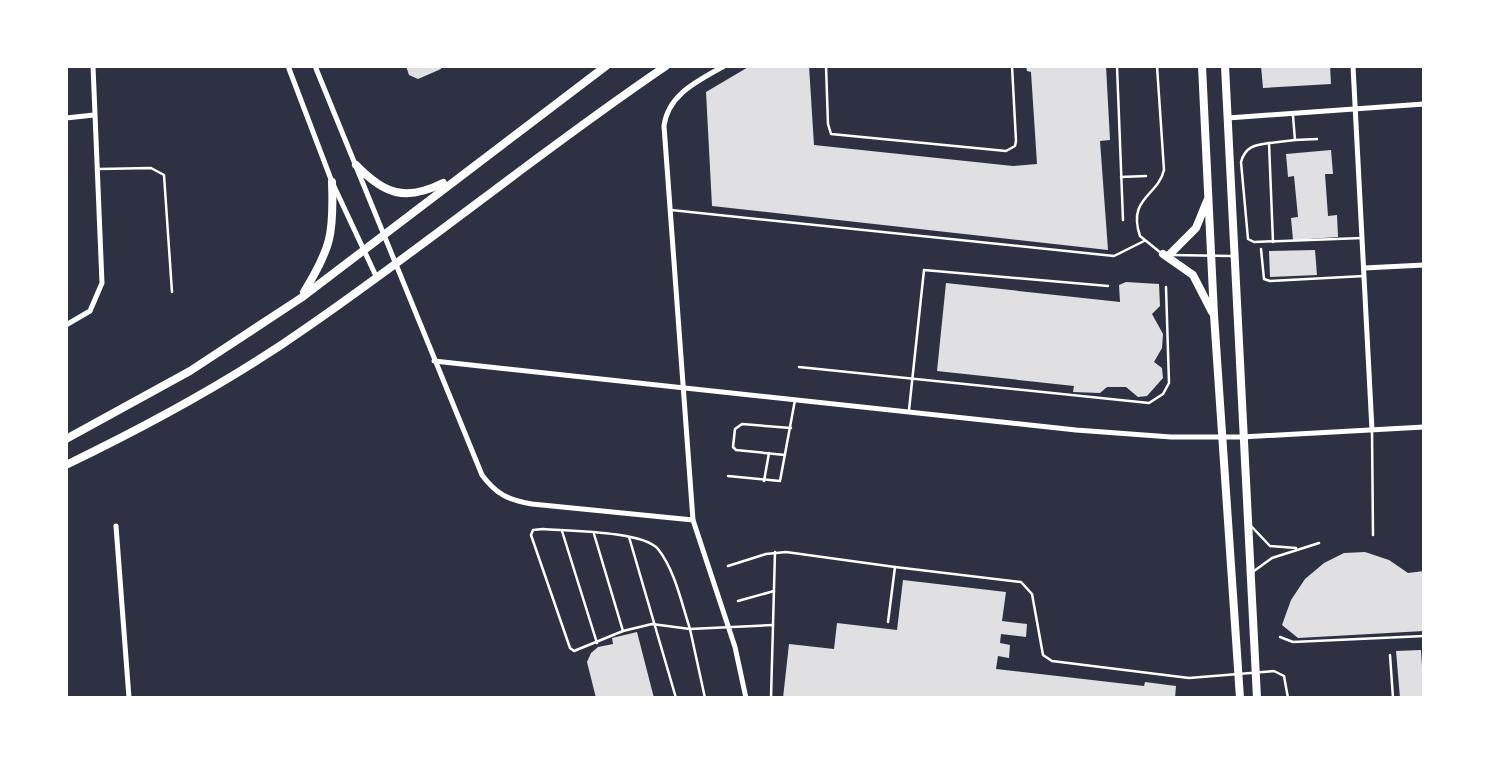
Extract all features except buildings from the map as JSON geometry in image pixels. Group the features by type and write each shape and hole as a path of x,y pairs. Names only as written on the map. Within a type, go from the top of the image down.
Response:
{"main road":[{"path":"66,439 190,371 301,298 606,66"},
{"path":"66,465 197,397 306,329 574,128 666,66"},
{"path":"1202,66 1214,315 1240,698"},
{"path":"1225,66 1257,698"},
{"path":"356,165 372,182 396,193 418,194 454,179"},
{"path":"301,298 330,242 334,224 332,182"},
{"path":"1208,197 1196,228 1166,254 1193,275 1214,315"}],"street":[{"path":"66,325 90,311 100,293 93,66"},
{"path":"288,66 332,182 376,276"},
{"path":"315,66 482,475 501,496 531,504 693,520"},
{"path":"724,66 700,80 668,106 664,126 693,520 728,627 746,698"},
{"path":"1353,66 1371,430"},
{"path":"1228,118 1423,104"},
{"path":"66,118 94,115"},
{"path":"1364,268 1423,264"},
{"path":"434,361 682,385 1076,430 1242,438 1423,427"},
{"path":"117,526 129,698"}],"lane":[{"path":"826,66 828,124 831,134 1006,151 1015,146 1016,141 1012,66"},
{"path":"1117,66 1123,220"},
{"path":"1157,66 1164,170 1138,210 1138,229 1144,241 1166,254 1212,258 1234,256"},
{"path":"1293,112 1294,141"},
{"path":"1317,139 1269,143 1244,152 1241,162 1246,234 1254,242 1362,237"},
{"path":"1269,143 1273,242"},
{"path":"96,169 151,168 164,175 172,292"},
{"path":"1121,177 1146,176"},
{"path":"671,210 1114,256 1144,241"},
{"path":"1261,249 1262,273 1264,279 1270,281 1364,276"},
{"path":"909,412 924,270 1108,286"},
{"path":"799,367 1149,403 1163,394 1169,383 1166,287"},
{"path":"728,476 780,481 796,400"},
{"path":"786,455 733,447 737,425 791,428"},
{"path":"1371,430 1373,535"},
{"path":"764,481 769,453"},
{"path":"1248,521 1270,546 1299,548"},
{"path":"705,698 690,629 665,560 657,547 629,537 535,529 531,535 570,648 579,651 623,631 652,625 690,629 773,625"},
{"path":"562,531 597,643"},
{"path":"594,534 623,631"},
{"path":"629,537 652,625 676,698"},
{"path":"1251,573 1272,558 1319,543"},
{"path":"771,698 775,552"},
{"path":"728,566 775,552 1021,582 1032,594 1043,655 1052,661 1189,678 1280,673 1288,698"},
{"path":"888,622 895,566"},
{"path":"738,601 774,591"},
{"path":"1280,637 1293,642 1423,636"},
{"path":"1390,655 1392,698"}]}
